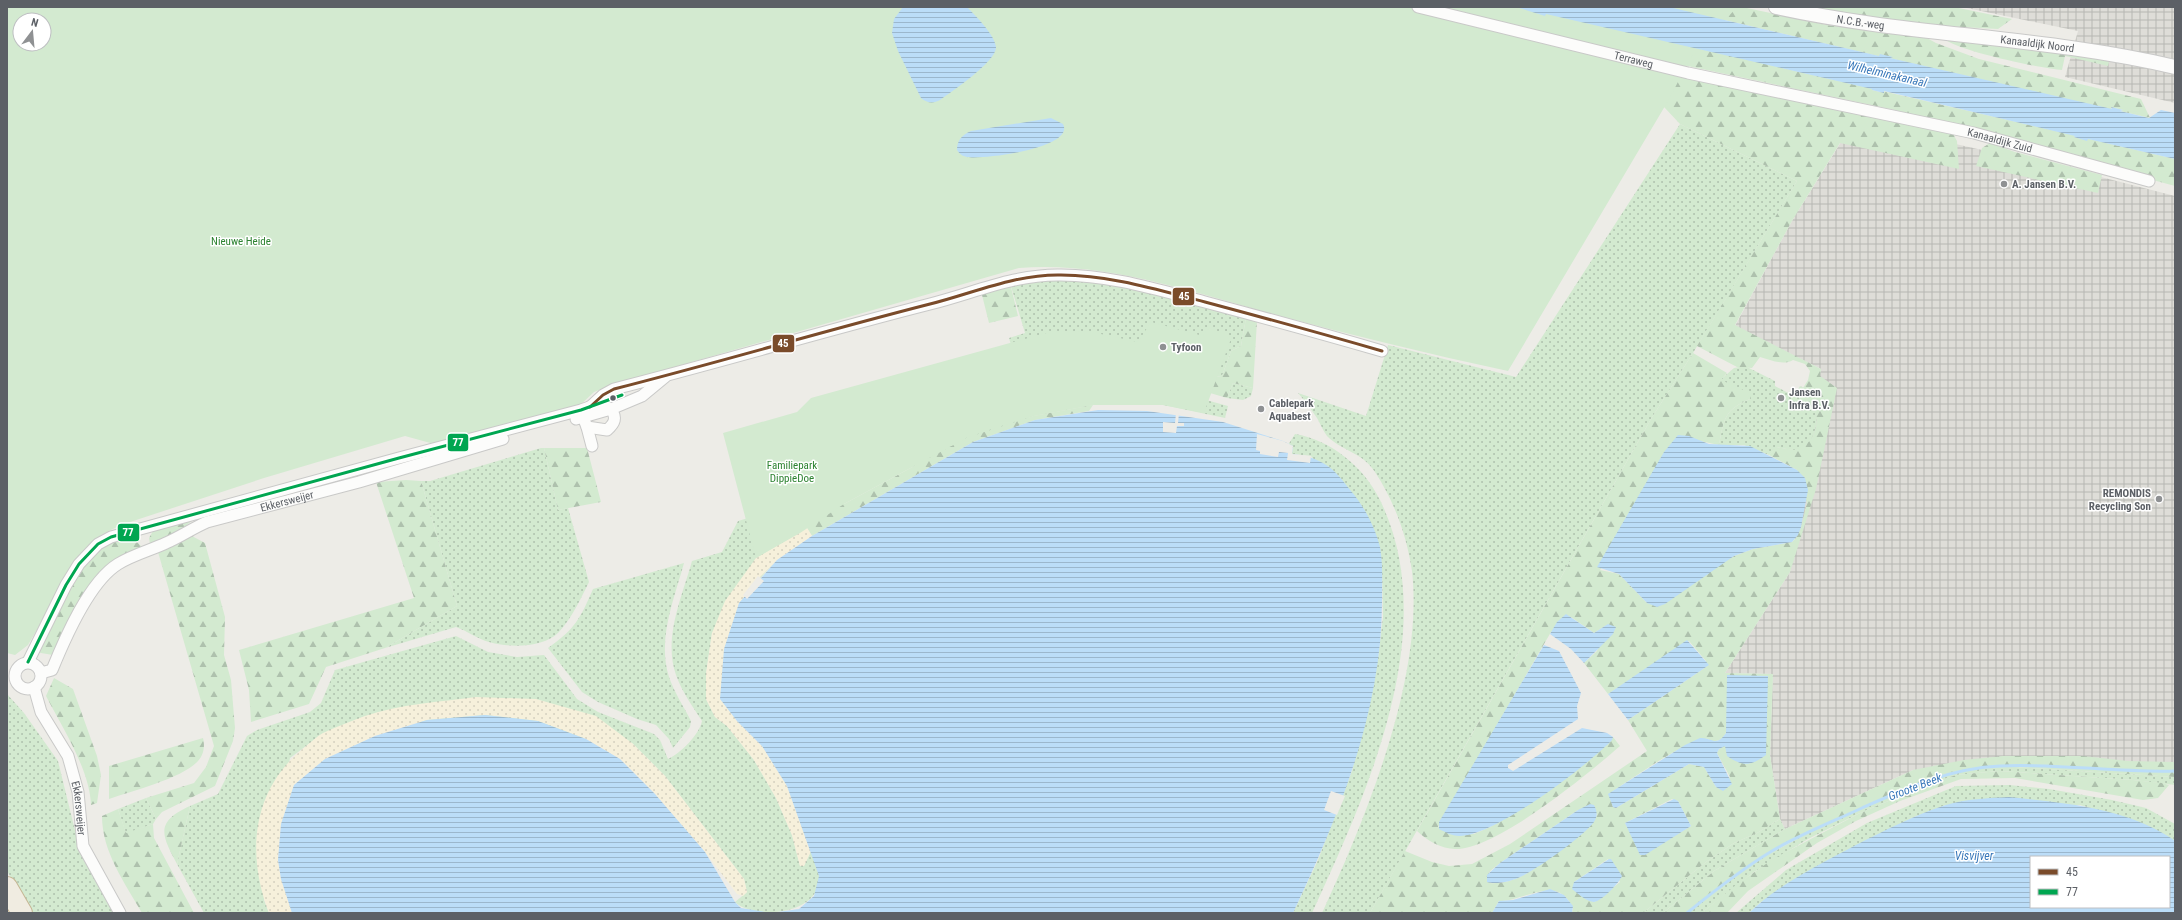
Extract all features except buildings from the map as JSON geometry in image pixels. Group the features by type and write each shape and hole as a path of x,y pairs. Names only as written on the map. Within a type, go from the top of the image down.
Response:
{"highway":[{"path":"7,887 22,913"}],"street":[{"name":"Terraweg","path":"1418,7 1688,73 1850,107"},
{"name":"N.C.B.-weg","path":"1776,7 1818,16 1899,27"},
{"name":"Kanaaldijk Noord","path":"1899,27 2056,44 2122,55 2175,67"},
{"name":"Kanaaldijk Zuid","path":"1850,107 1974,133 2149,181"},
{"name":"Ekkersweijer","path":"28,662 66,585 80,564 98,544 112,538 595,405 603,395 614,389 667,376 794,339 973,293 1010,280 1031,275 1086,276 1115,280 1270,319 1382,351"},
{"name":"Ekkersweijer","path":"41,672 52,670 68,632 98,582 109,571 119,563 174,539 196,526 585,422 642,396 667,376"},
{"path":"595,405 611,409"},
{"name":"Ekkersweijer","path":"585,422 607,430 614,424 615,417 611,409"},
{"path":"585,422 592,446"},
{"path":"28,662 35,664 41,672 40,681 34,687 24,688 19,685 11,668 28,662"},
{"name":"Ekkersweijer","path":"34,687 38,704 68,756 78,792 83,846 120,913"}],"shaded area":[{"path":"1962,7 2175,7 2175,103 2065,77 2078,31"},
{"path":"1854,121 2101,177 2175,196 2175,768 2114,763 1913,770 1785,829 1780,819 1770,755 1773,674 1725,673 1790,572 1821,369 1735,326 1792,221"}],"green space":[{"name":"Nieuwe Heide","path":"7,7 1737,7 1690,59 1668,101 1508,371 1361,337 1148,280 1083,269 1051,267 1019,268 612,385 594,392 576,409 434,444 405,436 264,478 121,525 101,535 81,553 28,645 15,655 7,653"},
{"path":"1405,7 1953,134 1957,141 1959,169 1840,143 1792,221 1735,325 1821,369 1820,376 1837,388 1816,489 1790,572 1725,673 1773,674 1770,755 1780,819 1757,833 1734,843 1706,862 1643,913 1572,913 1573,908 1566,898 1558,892 1550,890 1499,901 1492,913 1370,913 1405,851 1432,862 1449,866 1472,864 1510,844 1647,751 1628,720 1706,667 1706,661 1689,641 1608,694 1584,663 1597,651 1605,626 1594,633 1571,617 1551,632 1438,827 1474,834 1490,827 1510,816 1572,774 1613,737 1620,746 1565,791 1541,808 1494,837 1473,846 1450,849 1434,843 1417,831 1651,419 1693,353 1727,373 1721,380 1748,392 1751,394 1750,399 1735,407 1727,416 1722,428 1719,445 1700,441 1600,570 1619,574 1647,603 1734,556 1753,549 1792,542 1796,538 1801,527 1807,503 1797,470 1769,455 1776,447 1796,450 1805,445 1811,439 1816,425 1816,417 1810,404 1803,400 1808,391 1803,388 1808,380 1810,371 1805,364 1793,360 1789,362 1781,362 1760,357 1752,368 1737,367 1697,346 1797,181 1680,124 1664,107","holes":["1726,733 1725,745 1719,749 1717,753 1730,777 1716,787 1704,767 1689,764 1616,808 1613,807 1609,794 1658,761 1700,740 1708,739 1713,742 1722,739","1672,799 1678,801 1691,826 1642,855 1625,823","1578,810 1597,814 1586,829 1575,839 1538,867 1513,880 1501,883 1490,883 1489,872","1608,859 1620,882 1594,902 1580,895 1574,882"]},
{"path":"1669,7 1742,7 1827,25 1925,37 1936,43 1979,59 2141,99 2150,118 2120,111 2123,110 2111,107 2112,110 1889,58 1892,57 1882,57"},
{"path":"1803,7 1954,7 2012,19 1998,29 1909,24"},
{"path":"1544,13 1874,89 1872,90 1884,93 1882,91 2077,136 2074,137 2086,140 2085,138 2175,159 2175,186 1895,110 1683,65"},
{"path":"1944,38 2110,58 2108,66 2065,56 2062,70 2052,69 2019,63 1980,53 1951,43"},
{"path":"1680,124 1797,181 1693,353 1651,419 1370,913 1322,913 1373,791 1388,746 1400,701 1409,656 1413,612 1412,571 1407,545 1399,519 1382,483 1375,472 1364,460 1327,436 1317,418 1298,393 1366,416 1388,345 1516,377"},
{"path":"1990,143 2015,152 2102,175 2098,193 1976,166 1982,148"},
{"path":"1036,278 1109,283 1156,293 1246,318 1241,346 1231,351 1222,376 1199,379 1023,387 1009,338 1025,333 1010,283"},
{"path":"1010,283 1018,316 989,323 981,291"},
{"path":"1246,318 1257,321 1253,388 1233,383 1227,398 1193,388 1199,379 1222,376 1231,351 1241,346"},
{"name":"Familiepark DippieDoe","path":"1151,322 1203,336 1208,328 1232,336 1204,413 1163,405 1093,405 1033,416 992,429 966,438 844,504 800,533 756,558 723,433 797,412 811,398 1050,332 1087,331 1138,342"},
{"path":"1745,366 1775,381 1775,386 1794,396 1800,386 1808,390 1808,402 1813,407 1816,414 1816,422 1812,437 1802,448 1795,450 1777,447 1769,455 1744,445 1719,445 1722,428 1727,416 1735,407 1750,399 1720,380 1734,368"},
{"path":"1115,375 1228,406 1225,418 1163,405 1093,405 1033,416 839,498 800,533 712,633 706,674 706,699 715,717 727,726 754,760 776,798 792,835 800,866 804,866 811,851 817,866 819,875 817,889 810,899 799,906 785,911 771,912 756,911 744,908 735,902 747,892 744,879 665,776 632,743 366,716 322,734 290,758 264,900 269,913 204,913 177,864 190,806 218,794 247,736 257,730 310,712 321,703 335,670 456,636 488,652 517,657 544,655 577,699 598,712 654,734 660,740 668,759 689,743 697,732 702,721 681,687 676,675 673,661 673,632 679,603 692,561 722,552 738,521 801,502"},
{"path":"1233,383 1253,388 1251,396 1243,400 1227,398"},
{"path":"1093,405 1089,411 1035,420 973,442 812,536 807,528 816,497 844,504 966,438 1033,416"},
{"path":"1295,434 1321,442 1345,457 1356,466 1373,488 1380,500 1397,550 1404,602 1401,656 1390,710 1374,764 1355,816 1312,913 1293,913 1318,860 1352,771 1378,658 1383,617 1382,570 1379,546 1311,456 1292,454 1288,445"},
{"path":"544,448 558,510 568,508 589,582 568,621 553,637 536,644 516,646 497,644 481,639 456,627 385,648 457,606 421,481 430,481"},
{"path":"544,448 587,448 601,502 558,510"},
{"path":"406,480 421,481 457,606 385,648 326,667 309,704 251,722 249,690 239,650 414,598 376,482"},
{"path":"193,520 173,536 150,544 149,538 153,531"},
{"path":"190,535 205,543 225,617 224,655 231,680 235,728 233,741 215,786 162,812 156,819 146,798 194,783 206,767 214,746 158,552"},
{"path":"127,537 134,539 142,547 118,558 53,655 35,652 71,586 91,556 113,541"},
{"path":"684,563 668,619 665,648 666,662 671,683 691,721 690,727 673,748 669,739 656,725 637,719 598,702 582,692 548,648 565,635 576,623 593,589"},
{"path":"54,678 73,689 97,756 101,775 97,803 91,805 86,778 81,763 46,696"},
{"path":"7,694 24,713 58,761 81,855 114,913 31,913 7,871"},
{"path":"203,738 204,747 202,756 191,767 169,778 109,799 109,766"},
{"path":"2003,756 2083,756 2128,761 2175,762 2175,777 2000,766 1962,770 1942,775 1898,792 1795,839 1758,860 1687,913 1663,913 1714,871 1785,829 1913,770 1964,760"},
{"path":"2000,766 2175,777 2175,785 2133,780 1999,771 1956,775 1924,786 1860,813 1808,839 1754,872 1704,911 1705,913 1687,913 1758,860 1831,821 1942,775 1961,770"},
{"path":"1999,771 2133,780 2169,785 2158,798 2143,800 2015,778 1961,779 1900,801 1856,821 1817,843 1748,891 1727,913 1705,913 1704,911 1736,885 1773,859 1860,813 1924,786 1956,775"},
{"path":"2009,785 2049,789 2112,800 2146,808 2175,824 2175,841 2139,822 2080,805 1946,805 1914,817 1825,862 1761,902 1749,913 1736,913 1786,870 1867,823 1956,786"},
{"path":"146,798 156,819 153,824 126,834 118,809"},
{"path":"190,806 177,864 165,838 164,830 166,824 171,818 178,812"},
{"path":"118,809 126,833 153,824 154,838 194,913 142,913 110,855 103,829 102,816"},
{"path":"1780,819 1785,829 1714,871 1663,913 1643,913 1706,862 1734,843 1757,833"}],"sand":[{"path":"807,528 812,536 777,560 760,577 720,698 737,721 762,746 787,786 811,851 804,866 800,866 792,835 776,798 754,760 727,726 715,717 706,699 706,674 712,633 725,601 756,558"},
{"path":"476,697 536,699 596,716 632,743 665,776 744,879 747,892 743,896 737,894 705,852 655,794 620,759 586,739 538,721 485,715 427,720 375,736 325,759 294,785 281,824 278,860 281,879 292,913 269,913 257,868 256,846 258,824 264,803 273,783 287,764 315,738 323,733 365,716 406,706"}],"water":[{"path":"903,7 967,7 984,26 995,42 996,47 994,53 982,68 940,100 932,102 926,101 921,98 898,51 892,33 894,19"},
{"name":"Wilhelminakanaal","path":"1516,7 1669,7 1879,56 1880,54 1893,57 1890,58 2112,109 2111,107 2123,110 2120,111 2149,118 2161,110 2175,113 2175,159 2088,139 2087,141 2074,137 2075,136 1884,91 1884,93 1546,14 1545,16"},
{"path":"1051,118 1063,124 1063,132 1056,140 1042,146 1026,151 976,157 964,156 957,150 958,143 961,138 971,131"},
{"path":"1098,410 1147,411 1223,422 1283,441 1293,446 1292,454 1320,461 1333,470 1360,503 1375,532 1380,547 1382,560 1380,639 1375,680 1355,760 1342,800 1293,913 771,913 799,909 814,896 819,876 787,786 762,746 737,721 720,699 724,649 739,603 777,560 812,536 973,442 1035,420"},
{"path":"1678,435 1689,436 1709,444 1750,446 1797,470 1805,478 1808,490 1801,527 1798,535 1792,542 1753,549 1734,556 1665,604 1657,607 1647,603 1619,574 1597,567 1664,452"},
{"path":"1566,614 1594,633 1608,624 1616,627 1613,634 1584,663 1571,649 1550,634 1557,622"},
{"path":"1687,640 1709,665 1628,720 1608,694"},
{"path":"1544,645 1559,651 1581,693 1577,706 1578,719 1508,765 1508,768 1513,771 1582,728 1607,733 1613,737 1612,740 1600,752 1562,782 1516,813 1494,825 1475,833 1459,836 1451,835 1439,829 1439,822"},
{"path":"1727,675 1768,676 1766,755 1751,763 1742,763 1727,756 1725,746 1719,749 1717,753 1732,784 1723,791 1716,787 1704,767 1689,764 1616,808 1613,807 1608,794 1685,745 1700,738 1717,741 1723,737 1726,733"},
{"path":"485,715 538,721 586,739 620,759 655,794 705,852 735,902 741,908 771,913 292,913 281,879 278,860 281,824 294,785 325,759 375,736 427,720"},
{"name":"Visvijver","path":"2009,797 2072,804 2093,808 2133,819 2171,838 2175,841 2175,913 1749,913 1786,884 1812,868 1854,846 1934,809 1961,801"},
{"path":"1674,799 1678,801 1691,826 1645,855 1640,855 1625,823"},
{"path":"1590,804 1594,805 1596,809 1597,816 1594,822 1570,844 1520,877 1504,882 1487,882 1487,875 1500,863 1578,810"},
{"path":"1611,859 1622,876 1606,895 1597,901 1591,902 1572,889 1574,882"},
{"path":"1550,889 1564,895 1573,906 1572,913 1492,913 1499,901 1513,900"}],"pier":[{"path":"1176,413 1179,413 1178,423 1184,423 1184,426 1177,426 1176,433 1163,432 1163,422 1175,423"},
{"path":"1257,434 1283,441 1293,446 1292,454 1311,456 1310,463 1287,460 1288,453 1279,452 1278,457 1260,454 1260,451 1256,450"},
{"path":"758,576 764,581 747,599 743,595"},
{"path":"1331,791 1345,796 1337,815 1324,810"}],"waterway":[{"name":"Groote Beek","path":"1687,913 1739,873 1783,845 1817,828 1896,793 1947,775 1982,768 2022,765 2131,771 2175,771"}],"transit line":[{"name":"45","path":"590,407 603,395 614,389 946,300 995,285 1044,276 1061,275 1116,280 1227,308 1382,351"},
{"name":"77","path":"28,662 66,585 79,564 98,544 111,537 581,410 622,395"}],"place":[{"name":"A. Jansen B.V.","path":"2004,184"},
{"name":"Tyfoon","path":"1163,347"},
{"name":"Jansen Infra B.V.","path":"1781,398"},
{"name":"Cablepark Aquabest","path":"1261,409"},
{"name":"REMONDIS Recycling Son","path":"2159,499"}]}
